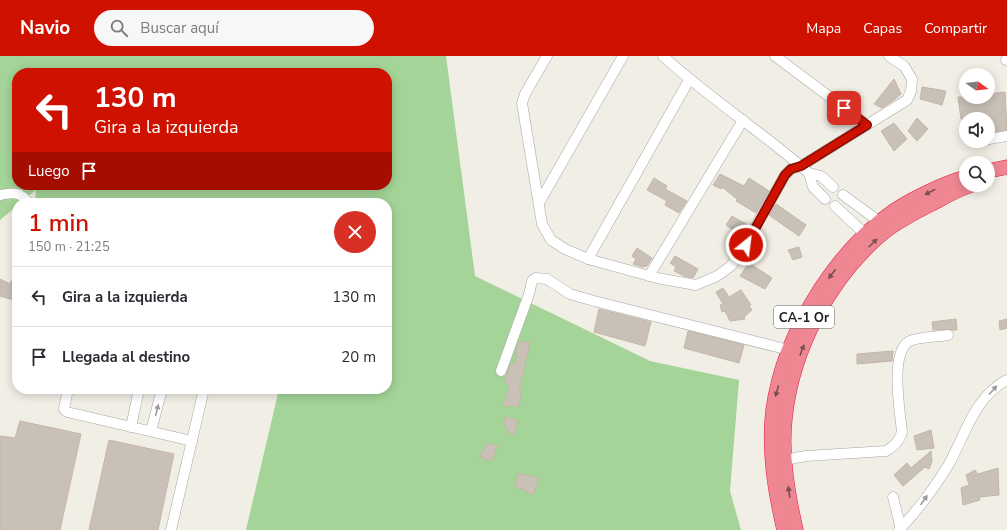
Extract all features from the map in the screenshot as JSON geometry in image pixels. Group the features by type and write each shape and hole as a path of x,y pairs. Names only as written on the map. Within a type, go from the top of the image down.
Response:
{"highway":[{"path":"995,170 1007,168"},
{"path":"995,180 1007,177"},
{"name":"CA-1 Or","path":"784,530 773,466 772,434 776,396 789,350 803,319 824,285 855,246 880,222 904,205 959,179"},
{"name":"CA-1 Or","path":"796,530 784,460 785,418 800,356 811,329 836,286 872,245 894,226 918,210 959,189"}],"street":[{"path":"547,56 524,94 522,103 542,224 551,240 588,259 649,276 696,285 717,276 731,266 746,245 785,175 791,169 801,166 907,100 911,92 912,79 904,66 889,56"},
{"path":"539,203 624,56"},
{"path":"663,56 689,80 810,173 821,176 833,187"},
{"path":"774,56 867,125"},
{"path":"588,259 689,80"},
{"path":"649,276 743,120"},
{"path":"995,138 1007,136"},
{"path":"810,173 813,186 825,199"},
{"path":"0,195 12,192 22,194 25,198"},
{"path":"842,195 880,222"},
{"path":"835,206 866,235"},
{"path":"501,371 529,294 532,281 536,278 547,279 570,294 789,350"},
{"path":"784,460 806,456 886,451 895,445 900,439 902,432 897,364 901,351 908,342 948,335"},
{"path":"900,529 922,503 949,463 966,426 979,406 999,384 1007,380"},
{"path":"67,394 64,409 66,412 192,441"},
{"path":"131,427 138,394"},
{"path":"151,431 161,394"},
{"path":"171,530 203,394"},
{"path":"893,497 900,529"}],"green space":[{"path":"0,56 446,56 475,276 650,361 739,380 730,491 741,530 246,530 278,394 392,394 392,198 35,198 36,190 26,198 12,198 12,210 0,220"}],"building":[{"path":"894,79 901,94 882,108 874,104"},
{"path":"922,87 946,91 942,105 920,99"},
{"path":"1005,92 1007,130 995,132 995,112 960,112 958,97 959,104 995,104 995,93"},
{"path":"917,118 928,129 917,141 908,131"},
{"path":"894,123 907,139 894,151 881,131"},
{"path":"720,174 744,186 749,178 769,191 756,213 736,201 737,199 722,187 721,189 713,185"},
{"path":"654,178 667,186 665,189 687,201 679,213 665,205 667,201 647,190"},
{"path":"776,204 806,225 799,236 769,215"},
{"path":"732,216 749,226 743,236 726,225"},
{"path":"799,247 802,257 793,260 788,250"},
{"path":"637,248 652,258 647,266 642,267 633,264 636,259 632,256"},
{"path":"675,256 698,269 693,278 684,276 674,271 676,267 670,263"},
{"path":"749,263 772,278 765,289 740,276"},
{"path":"0,279 10,284 12,281 12,300 0,296"},
{"path":"723,288 729,297 741,290 751,305 749,306 752,310 744,317 745,319 730,321 725,311 722,312 720,305 723,304 716,292"},
{"path":"599,309 651,322 645,346 594,332"},
{"path":"956,319 957,330 933,330 932,322"},
{"path":"1007,319 1007,328 1000,330 999,321"},
{"path":"688,331 744,345 739,363 684,348"},
{"path":"518,342 530,342 519,391 521,391 519,406 503,406 510,384 504,383 511,363 515,364"},
{"path":"893,351 892,361 857,364 857,354"},
{"path":"506,417 518,420 514,435 509,433 504,423"},
{"path":"20,421 81,434 60,530 0,530 0,436 15,438"},
{"path":"931,430 934,448 917,450 914,436"},
{"path":"109,440 174,454 158,530 89,530"},
{"path":"487,443 497,446 492,461 480,457"},
{"path":"931,451 932,461 929,469 925,467 903,486 894,475 907,463 911,468"},
{"path":"998,468 999,495 979,497 980,500 963,505 961,488 969,485 966,475 975,470 978,474"},
{"path":"518,473 539,478 533,495 515,486"}],"route":[{"path":"746,245 785,175 791,169 801,166 808,160 867,125 844,108"}]}
